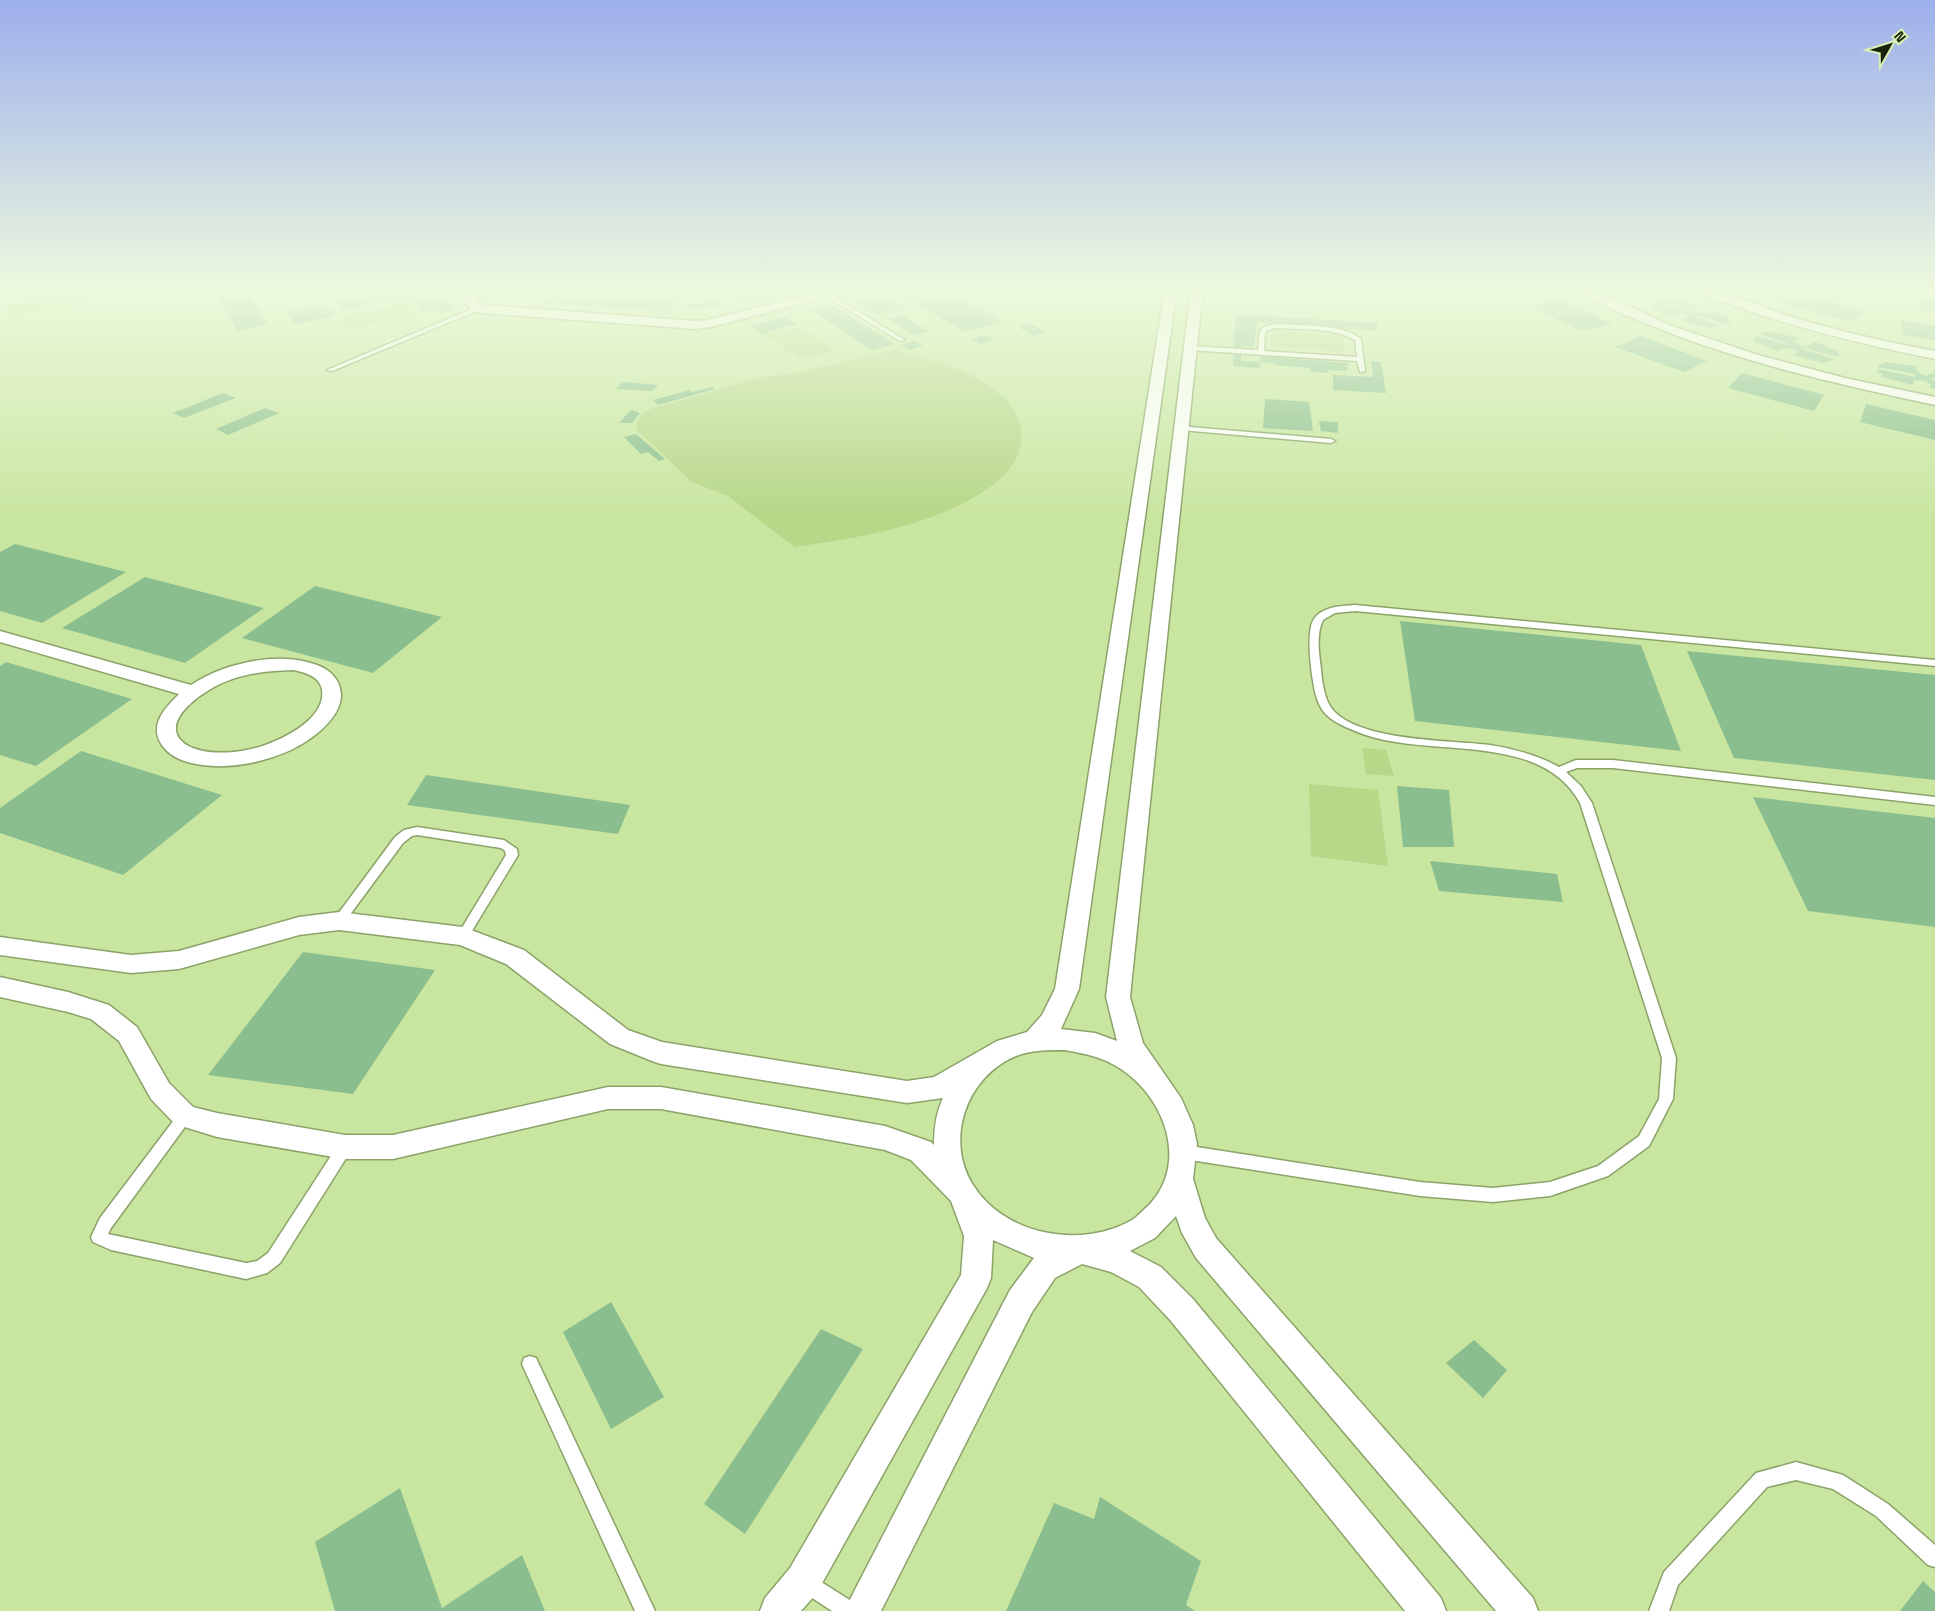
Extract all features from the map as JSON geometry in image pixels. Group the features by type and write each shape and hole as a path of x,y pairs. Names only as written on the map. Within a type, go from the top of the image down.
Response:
{"street":[{"path":"1035,1041 1052,1022 1067,989 1159,363"},
{"path":"1188,363 1118,997 1131,1046 1149,1074 1168,1097 1180,1124 1182,1167 1192,1224 1206,1248 1520,1611"},
{"path":"1780,363 1824,376 1935,401"},
{"path":"0,636 193,692 216,679 242,670 285,664 314,669 327,678 334,690 331,705 319,721 300,736 274,749 246,758 217,761 193,758 175,750 166,738 166,723 176,707 193,692"},
{"path":"0,946 131,964 179,960 299,926 339,921 463,936 515,956 619,1036 660,1053 906,1092 938,1088 1007,1049 1035,1041 1065,1039 1095,1044 1124,1056 1149,1074"},
{"path":"0,987 68,1002 100,1012 128,1034 160,1091 185,1116 217,1125 345,1147 393,1147 608,1098 661,1098 885,1138 921,1151 984,1218 1013,1236 1046,1248 1080,1250 1116,1258 1150,1277 1182,1310 1428,1611"},
{"path":"778,1611 803,1580 976,1278 979,1236 949,1165 945,1137 950,1109 963,1084 982,1064"},
{"path":"862,1611 1021,1301 1044,1268 1080,1250 1114,1243 1143,1229 1166,1207 1182,1167"}],"lane":[{"path":"330,370 346,363"},
{"path":"1361,363 1362,371"},
{"path":"1181,428 1331,441"},
{"path":"1182,1167 1493,1195 1550,1189 1603,1171 1644,1141 1666,1099 1669,1058 1586,803 1576,786 1558,771 1535,759 1504,751 1392,739 1362,730 1339,720 1326,708 1319,693 1314,633 1316,620 1324,613 1340,608 1355,608 1935,663"},
{"path":"1558,771 1576,764 1613,764 1935,801"},
{"path":"339,921 399,840 408,833 417,831 504,844 511,849 512,855 463,936"},
{"path":"185,1116 105,1222 99,1237 110,1243 246,1271 261,1268 274,1258 345,1147"},
{"path":"530,1364 645,1611"},
{"path":"1659,1611 1671,1579 1762,1479 1796,1471 1837,1481 1882,1510 1935,1558"},
{"path":"803,1580 849,1611"}],"shaded area":[{"path":"0,363 1935,363 1935,1611 0,1611"},
{"path":"837,363 941,363 953,367 975,377 994,389 1009,404 1019,421 1021,441 1018,455 1002,478 969,500 946,511 897,528 795,547 728,496 692,482 637,430 637,422 640,417 651,409 762,377 792,374"},
{"path":"1362,748 1386,750 1394,776 1366,774"},
{"path":"1309,784 1378,790 1388,866 1311,856"}],"building":[{"path":"1233,363 1261,363 1259,368 1233,366"},
{"path":"1274,363 1348,363 1347,371 1328,370 1327,373 1311,372 1310,368 1275,365"},
{"path":"1371,363 1381,363 1386,393 1333,390 1333,375 1373,377"},
{"path":"1660,363 1702,363 1684,372"},
{"path":"1879,364 1917,366 1916,371 1920,372 1919,374 1928,376 1928,374 1933,374 1935,367 1935,378 1932,378 1932,380 1935,381 1935,389 1930,388 1931,384 1927,383 1927,381 1914,380 1913,385 1881,377 1882,374 1877,373 1878,369 1915,377 1915,374 1878,367"},
{"path":"1742,373 1824,395 1814,411 1728,388"},
{"path":"622,382 658,385 652,391 616,389"},
{"path":"712,387 715,389 658,405 653,400 690,390 692,392"},
{"path":"223,393 236,398 184,418 173,413"},
{"path":"1265,399 1309,402 1313,431 1263,428"},
{"path":"1866,404 1935,420 1935,440 1860,422"},
{"path":"265,408 279,413 228,435 216,429"},
{"path":"631,410 640,413 632,423 619,423"},
{"path":"1319,421 1338,422 1338,433 1321,431"},
{"path":"636,434 665,459 659,461 648,452 641,454 624,437"},
{"path":"15,544 126,572 42,623 0,611 0,552"},
{"path":"145,577 264,608 185,663 62,628"},
{"path":"315,586 442,617 373,673 242,638"},
{"path":"1400,621 1641,645 1681,751 1415,721"},
{"path":"1687,651 1935,675 1935,780 1734,758"},
{"path":"6,662 132,699 36,766 0,755 0,666"},
{"path":"81,751 222,795 123,875 0,833 0,808"},
{"path":"426,775 630,805 618,834 407,805"},
{"path":"1397,786 1449,790 1454,847 1403,847"},
{"path":"1753,797 1935,818 1935,927 1808,911"},
{"path":"1430,861 1557,874 1563,902 1439,891"},
{"path":"303,952 435,970 353,1094 208,1075"},
{"path":"611,1302 664,1397 611,1429 563,1332"},
{"path":"821,1329 863,1349 745,1534 704,1504"},
{"path":"1474,1340 1507,1370 1483,1398 1446,1363"},
{"path":"400,1488 442,1608 522,1555 545,1611 335,1611 315,1542"},
{"path":"1100,1497 1201,1561 1186,1605 1195,1611 1006,1611 1054,1503 1094,1519"},
{"path":"1923,1581 1935,1592 1935,1611 1900,1611"}]}
